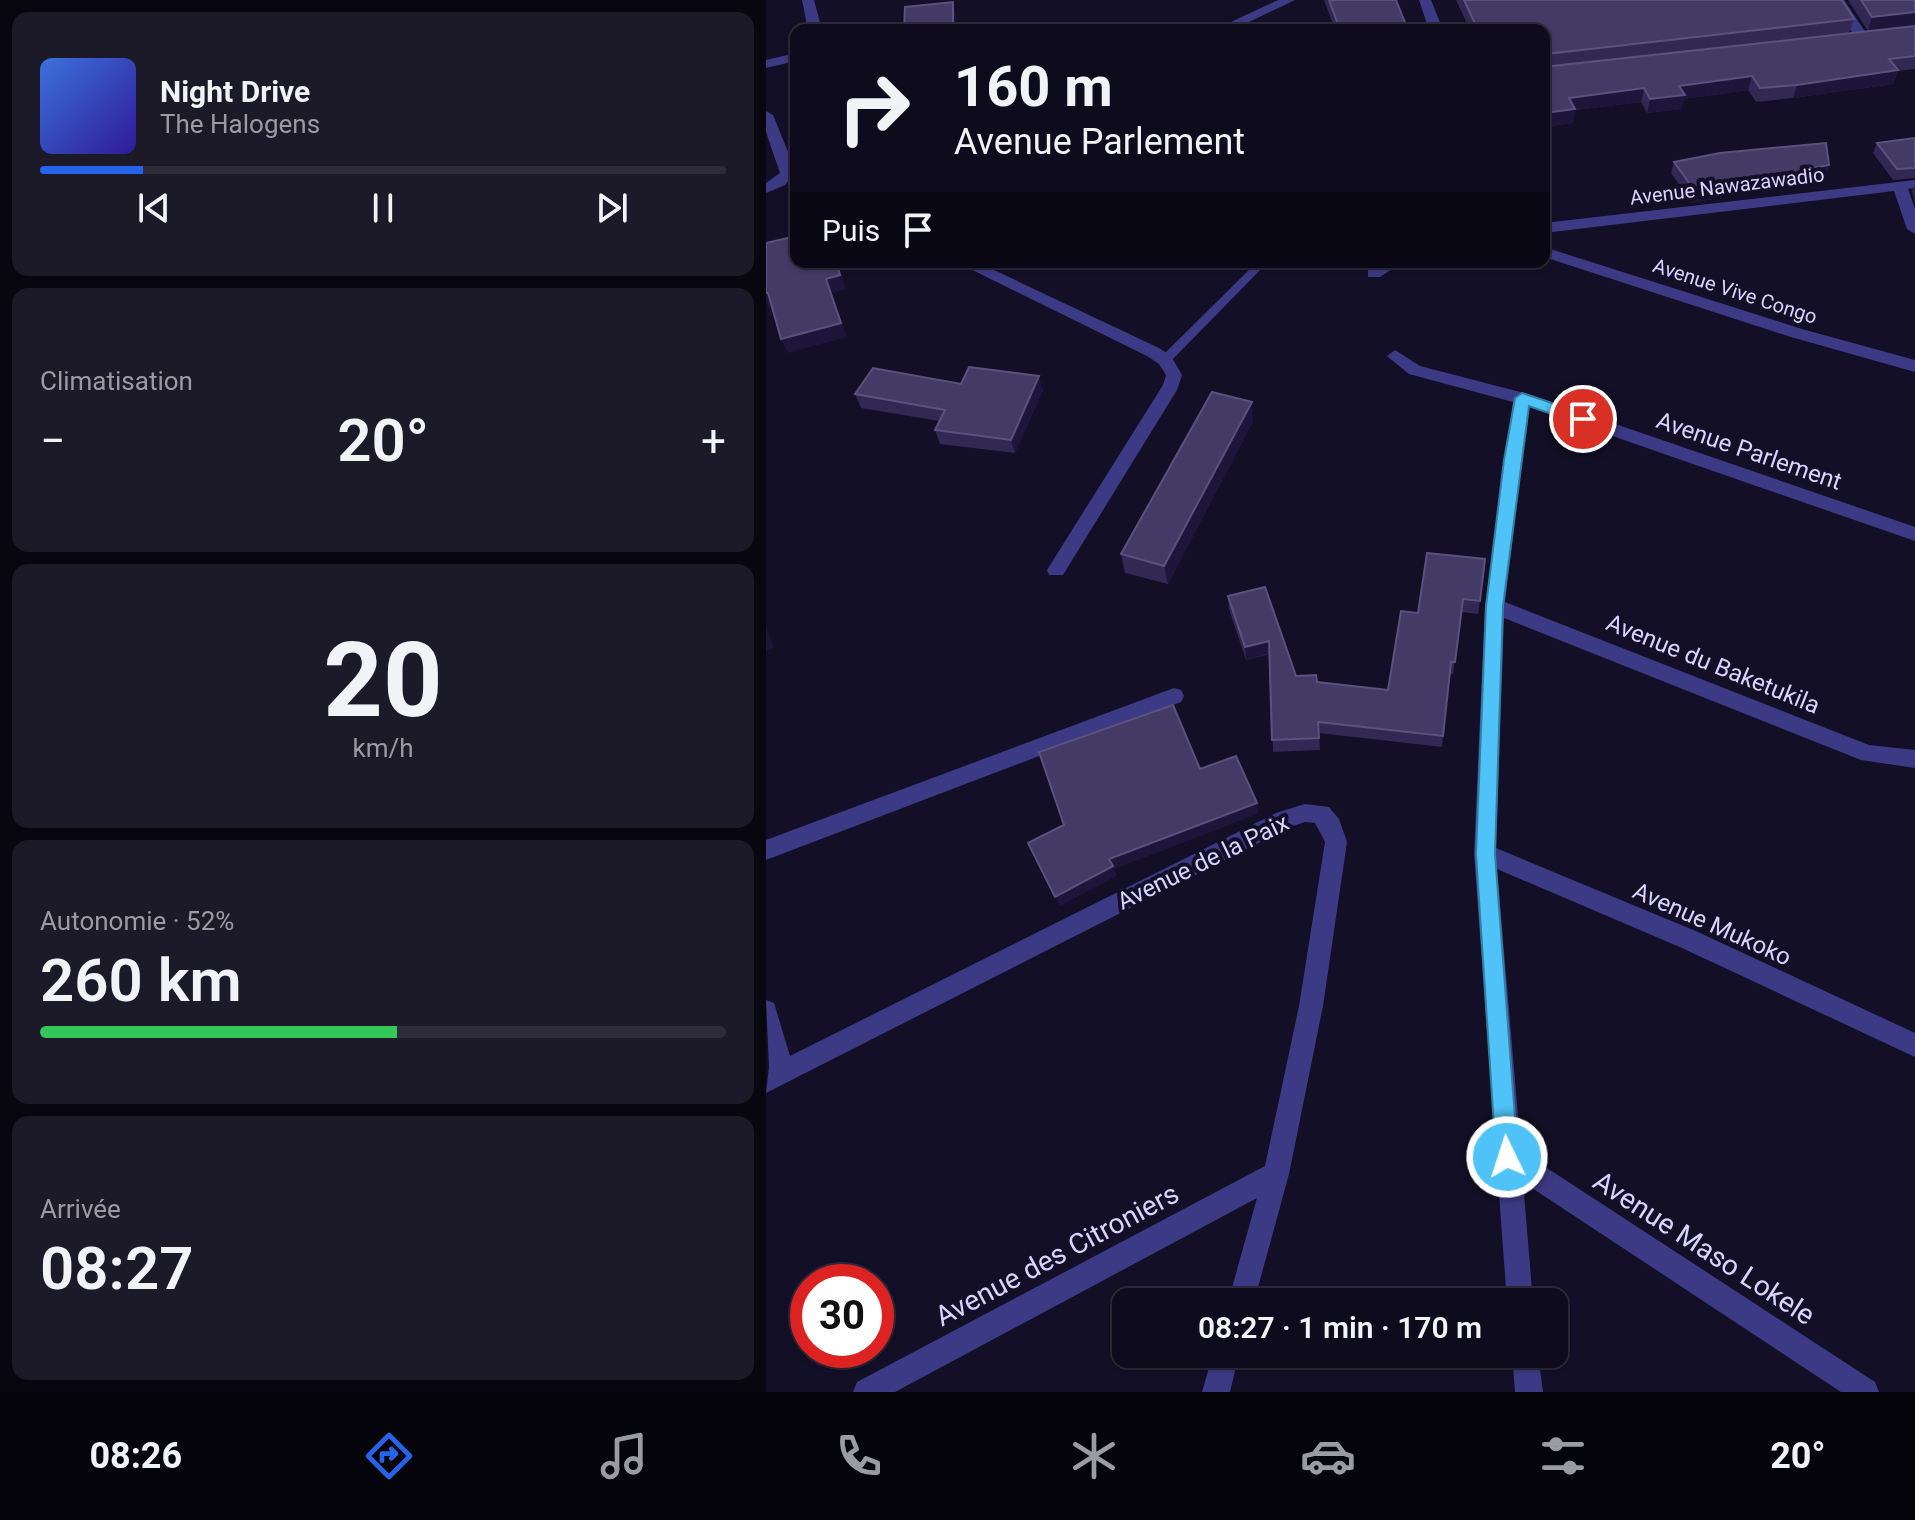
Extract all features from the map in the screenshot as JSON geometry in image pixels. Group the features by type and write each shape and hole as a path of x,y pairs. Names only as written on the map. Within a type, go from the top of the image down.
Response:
{"street":[{"path":"808,0 814,24"},
{"path":"1235,24 1289,0"},
{"path":"1425,0 1434,24"},
{"path":"1838,0 1870,38 1848,40"},
{"path":"766,64 790,58"},
{"path":"766,115 786,164 787,174 780,182 766,188"},
{"path":"1907,185 1915,229"},
{"name":"Avenue Nawazawadio","path":"1550,227 1907,185"},
{"name":"Avenue Vive Congo","path":"1550,254 1797,333 1915,366"},
{"path":"977,268 1153,352 1165,360 1174,375 1171,386 1056,570"},
{"path":"1374,273 1384,268"},
{"name":"Avenue Parlement","path":"1395,356 1415,370 1522,398 1915,534"},
{"path":"1519,1288 1485,854 1495,606 1522,398"},
{"name":"Avenue du Baketukila","path":"1495,606 1868,754 1915,759"},
{"path":"766,850 1174,696"},
{"name":"Avenue de la Paix","path":"774,1077 1284,820 1305,813 1321,814 1331,826 1336,842 1311,1006 1276,1174 1245,1288"},
{"name":"Avenue Mukoko","path":"1485,854 1690,940 1915,1045"},
{"path":"766,1011 774,1077"},
{"name":"Avenue Maso Lokele","path":"1507,1157 1865,1392"},
{"name":"Avenue des Citroniers","path":"867,1392 1276,1174"},
{"path":"1216,1392 1222,1368"},
{"path":"1526,1368 1529,1392"}],"lane":[{"path":"1165,360 1257,268"}],"building":[{"path":"1329,0 1396,0 1406,24 1338,24"},
{"path":"1464,0 1842,0 1854,19 1550,54 1550,24 1475,24"},
{"path":"1861,0 1915,0 1915,12 1872,17"},
{"path":"953,2 953,24 904,24 905,7"},
{"path":"1915,26 1915,56 1889,59 1898,70 1760,88 1752,76 1679,86 1685,95 1650,99 1644,88 1569,98 1575,109 1550,112 1550,66"},
{"path":"1915,138 1915,168 1897,169 1877,143"},
{"path":"1826,143 1829,165 1695,191 1674,162 1720,153"},
{"path":"790,237 790,268 838,268 840,275 826,279 841,323 781,339 766,293 766,243"},
{"path":"969,367 1039,376 1011,440 935,430 945,410 855,394 873,368 961,384"},
{"path":"1212,392 1252,402 1164,566 1121,554"},
{"path":"1427,553 1485,559 1480,601 1463,599 1455,662 1451,662 1443,736 1318,722 1319,738 1272,740 1269,641 1245,647 1228,596 1265,587 1296,676 1316,675 1317,682 1388,690 1401,611 1418,613"},
{"path":"1173,705 1200,769 1236,756 1257,803 1109,859 1113,866 1055,897 1028,843 1064,825 1039,752"}],"route":[{"path":"1507,1157 1485,854 1495,606 1522,398 1583,419"}]}
